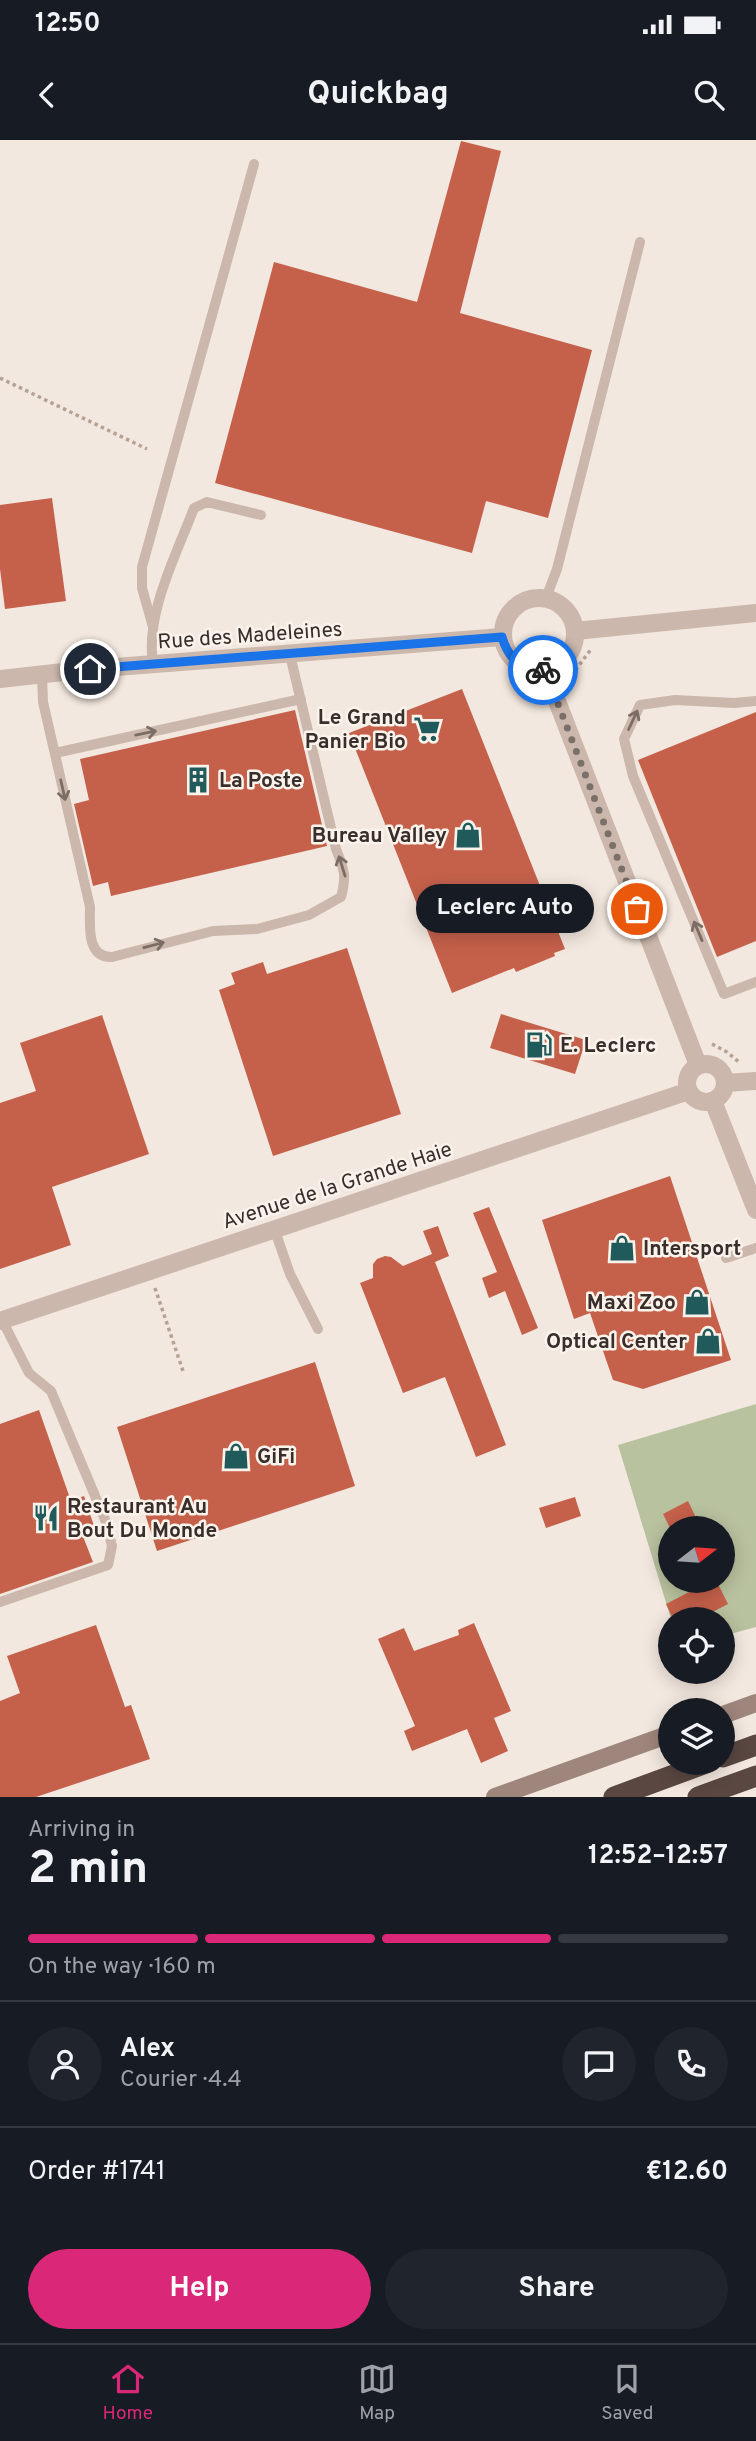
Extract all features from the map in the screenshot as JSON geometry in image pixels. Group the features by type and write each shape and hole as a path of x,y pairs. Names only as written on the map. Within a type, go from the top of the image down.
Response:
{"highway":[{"path":"735,1753 756,1745"},
{"path":"614,1797 674,1775"},
{"path":"698,1797 756,1776"}],"street":[{"path":"535,597 557,602 566,609 575,631 571,652 555,667 545,670 533,670 512,659 502,637 503,625 515,607 535,597"},
{"path":"575,631 756,613"},
{"name":"Rue des Madeleines","path":"0,679 502,637"},
{"path":"545,670 698,1065"},
{"path":"711,1064 721,1071 725,1083 722,1094 713,1101 702,1102 692,1096 687,1079 693,1068 711,1064"},
{"path":"725,1083 756,1081"},
{"name":"Avenue de la Grande Haie","path":"1,1320 689,1091"},
{"path":"713,1101 756,1210"},
{"path":"735,1711 756,1703"},
{"path":"495,1797 658,1738"}],"lane":[{"path":"153,626 142,588 142,567 254,164"},
{"path":"546,598 557,569 640,242"},
{"path":"153,665 150,645 155,613 194,508 207,502 261,515"},
{"path":"41,675 42,694 90,907 91,937 97,952 104,957 112,957 213,930 257,929 309,915 341,897 346,880 336,849 290,655"},
{"path":"55,753 301,699"},
{"path":"756,701 734,703 675,700 639,705 624,738 633,776 724,994 756,982"},
{"path":"275,1231 290,1274 318,1329"},
{"path":"726,1258 756,1248"},
{"path":"0,1602 108,1565 112,1546 107,1521 51,1391 29,1373 1,1320"}],"path":[{"path":"0,378 147,449"},
{"path":"154,1286 184,1374"}],"green space":[{"path":"756,1404 756,1627 735,1633 735,1607 667,1607 663,1593 735,1593 735,1516 658,1516 658,1576 618,1445"}],"building":[{"path":"461,141 501,151 460,313 592,350 548,518 486,501 472,553 215,483 274,262 417,302"},
{"path":"52,498 66,601 5,609 0,569 0,505"},
{"path":"462,689 565,949 516,972 514,968 452,993 349,733"},
{"name":"La Poste","path":"295,710 327,846 111,896 108,882 93,886 74,804 89,800 80,759"},
{"path":"756,712 756,941 717,957 638,760"},
{"path":"347,948 401,1114 273,1156 219,990 235,984 231,973 263,962 267,974"},
{"path":"501,1014 586,1040 575,1074 490,1048"},
{"path":"102,1015 149,1154 52,1187 71,1245 0,1269 0,1103 36,1091 20,1043"},
{"path":"670,1176 731,1360 643,1389 613,1380 590,1313 574,1319 542,1220"},
{"path":"489,1207 538,1328 522,1335 505,1291 489,1298 482,1278 497,1272 473,1213"},
{"path":"438,1226 449,1256 435,1262 506,1445 476,1457 445,1377 403,1393 360,1283 373,1278 373,1264 377,1259 391,1257 403,1266 432,1254 423,1231"},
{"name":"GiFi","path":"315,1362 355,1486 157,1551 117,1427"},
{"name":"Restaurant Au Bout Du Monde","path":"39,1410 71,1501 84,1496 97,1535 84,1539 93,1562 0,1594 0,1424"},
{"path":"575,1497 581,1516 546,1528 539,1508"},
{"path":"688,1501 695,1516 664,1516 663,1514"},
{"path":"687,1593 722,1593 728,1604 722,1607 667,1607 666,1604"},
{"path":"474,1623 511,1711 494,1718 508,1751 481,1763 467,1729 412,1751 404,1731 415,1726 378,1639 404,1628 414,1651 459,1635 458,1630"},
{"path":"96,1625 125,1707 131,1705 150,1759 36,1797 0,1797 0,1701 20,1693 7,1656"}],"way so far":[{"path":"543,670 637,909"}],"place":[{"name":"Le Grand Panier Bio","path":"427,729"},
{"name":"La Poste","path":"198,780"},
{"name":"Bureau Valley","path":"468,835"},
{"name":"Leclerc Auto","path":"637,909"},
{"name":"E. Leclerc","path":"539,1045"},
{"name":"Intersport","path":"622,1248"},
{"name":"Maxi Zoo","path":"697,1302"},
{"name":"Optical Center","path":"708,1341"},
{"name":"GiFi","path":"236,1456"},
{"name":"Restaurant Au Bout Du Monde","path":"46,1518"}],"route":[{"path":"90,669 502,637 512,659 533,670 543,670"}]}
